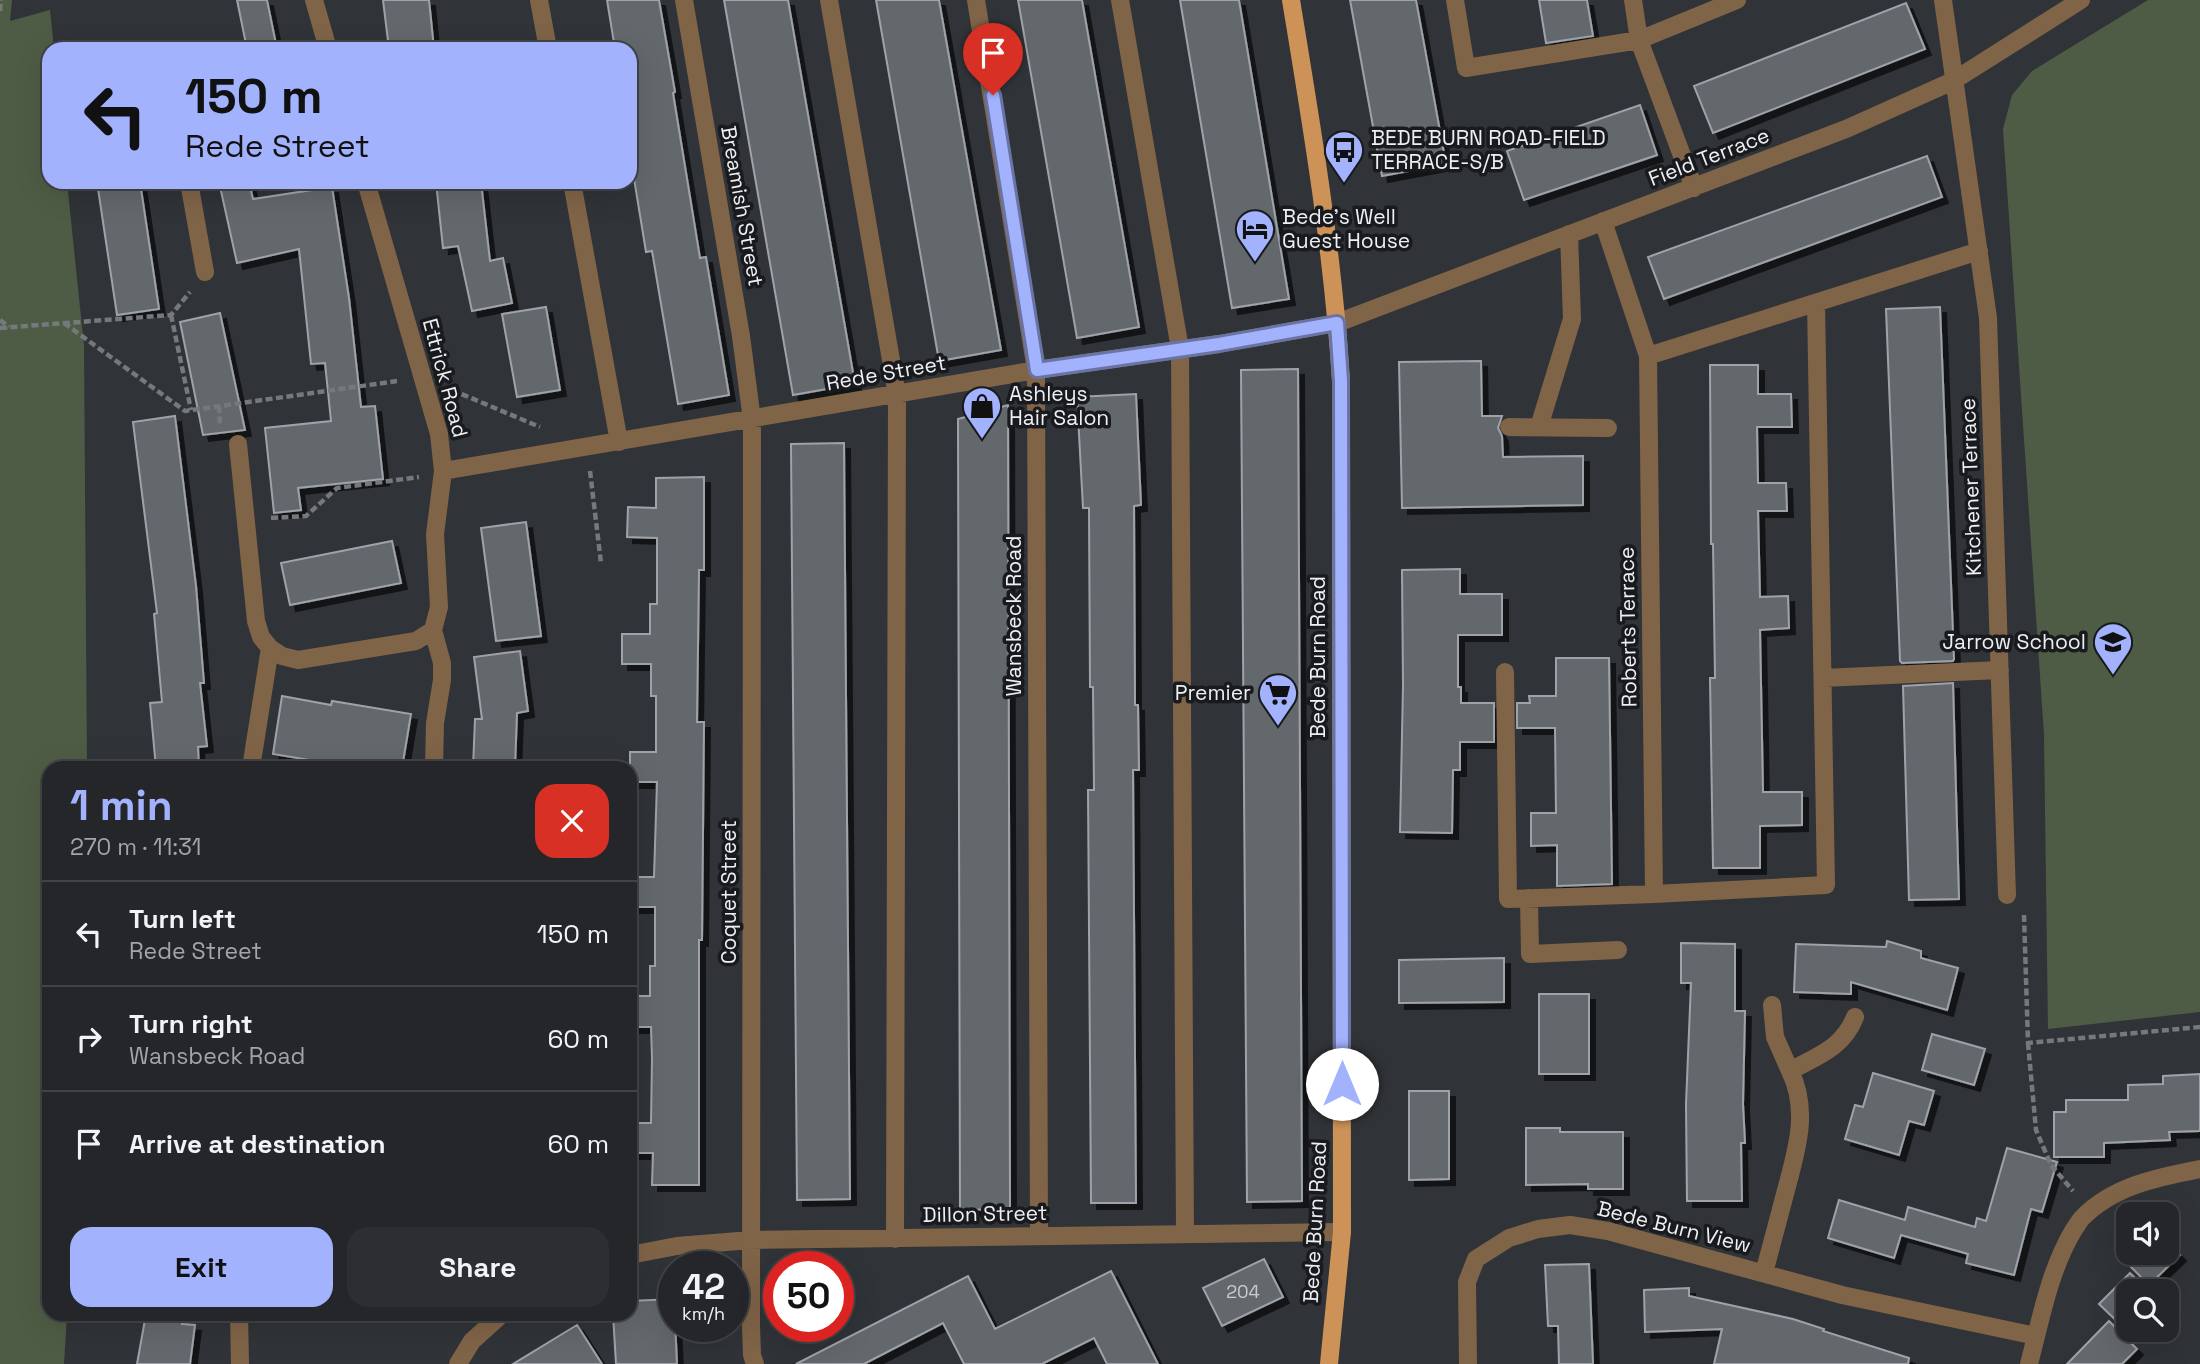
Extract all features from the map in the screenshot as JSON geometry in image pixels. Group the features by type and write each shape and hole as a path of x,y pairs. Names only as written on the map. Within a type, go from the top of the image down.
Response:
{"main road":[{"name":"Bede Burn Road","path":"1291,0 1321,179 1341,381 1342,1232 1329,1364"},
{"name":"Bede Burn Road","path":"1319,1364 1333,1316"}],"street":[{"path":"314,0 326,42"},
{"path":"539,0 547,42"},
{"name":"Breamish Street","path":"684,0 741,336 752,420"},
{"path":"829,0 897,395 895,1238"},
{"name":"Wansbeck Road","path":"976,0 1037,370 1039,1236"},
{"path":"1121,0 1180,349 1185,1234"},
{"path":"1455,0 1466,68 1639,40 1737,0"},
{"path":"1633,0 1639,40 1693,188"},
{"name":"Kitchener Terrace","path":"1943,0 1988,318 2007,895"},
{"name":"Field Terrace","path":"1337,323 1846,129 1953,81 2081,0"},
{"path":"190,189 205,272"},
{"name":"Ettrick Road","path":"368,189 439,434 443,471 436,519 439,607 433,630"},
{"path":"573,189 619,442"},
{"name":"Roberts Terrace","path":"1603,221 1648,356 1654,894"},
{"path":"1539,427 1572,319 1569,234"},
{"path":"1648,356 1979,251"},
{"path":"1505,672 1508,898 1826,885 1816,303"},
{"name":"Rede Street","path":"443,471 1037,370 1337,323"},
{"name":"Coquet Street","path":"752,420 751,1325 755,1364"},
{"path":"1509,427 1608,428"},
{"path":"238,444 256,621 261,637 270,648 282,656 298,660 416,641 433,630 442,663 435,723 434,761"},
{"path":"252,761 270,648"},
{"path":"1823,678 2000,670"},
{"path":"1530,898 1530,954 1618,950"},
{"name":"Bede Burn View","path":"1764,1273 1800,1139 1801,1106 1797,1085 1775,1037 1772,1005"},
{"path":"1790,1071 1838,1044 1849,1032 1855,1017"},
{"path":"2029,1364 2046,1295 2063,1248 2081,1218 2115,1194 2156,1178 2200,1169"},
{"name":"Bede Burn View","path":"1468,1364 1467,1282 1476,1259 1509,1238 1538,1229 1570,1225 1608,1231 1842,1295 2036,1336"},
{"name":"Dillon Street","path":"637,1254 677,1246 751,1240 1342,1232"},
{"path":"239,1321 240,1364"},
{"path":"458,1364 471,1341 494,1321"}],"path":[{"path":"0,11 1,0"},
{"path":"0,328 171,315 205,272"},
{"path":"171,315 191,410"},
{"path":"0,320 9,327"},
{"path":"64,323 185,411 422,377"},
{"path":"246,520 306,516 337,488 422,477 443,471"},
{"path":"2024,913 2028,1042 2036,1130 2051,1166 2091,1211"},
{"path":"2028,1042 2200,1027"}],"green space":[{"path":"0,0 12,0 10,21 50,10 53,42 42,42 42,189 68,189 84,346 87,761 42,761 42,1321 67,1321 64,1364 0,1364"},
{"name":"Jarrow School","path":"2148,0 2200,0 2200,1012 2048,1029 2044,735 2003,129 2012,95 2032,71"}],"building":[{"path":"237,0 267,0 276,42 246,42"},
{"path":"383,0 429,0 433,42 388,42"},
{"path":"607,0 659,0 700,258 706,257 729,395 678,404 652,251 646,252 636,189 637,42 614,42"},
{"path":"724,0 788,0 855,384 793,395"},
{"path":"876,0 939,0 1001,350 939,361"},
{"path":"1018,0 1082,0 1139,327 1077,338"},
{"path":"1180,0 1239,0 1289,299 1232,308"},
{"path":"1350,0 1416,0 1446,164 1382,176"},
{"path":"1539,0 1587,0 1593,36 1546,43"},
{"path":"1906,3 1925,49 1713,133 1694,86"},
{"path":"1640,105 1657,155 1524,200 1507,151"},
{"path":"1927,156 1942,197 1664,299 1648,257"},
{"path":"98,189 141,189 159,309 117,315"},
{"path":"221,189 251,189 253,199 332,189 349,298 361,407 375,406 383,479 298,488 301,510 274,513 265,428 331,421 325,363 311,364 299,249 237,263"},
{"path":"437,189 482,189 490,261 503,258 512,303 472,311 458,246 443,248"},
{"path":"546,307 560,390 517,397 502,314"},
{"path":"1940,307 1954,659 1902,663 1886,309"},
{"path":"220,313 245,430 203,435 180,322"},
{"path":"1481,361 1482,416 1502,416 1498,428 1502,436 1503,457 1583,456 1583,505 1402,508 1399,362"},
{"path":"1710,365 1758,365 1758,394 1791,394 1792,427 1757,427 1758,483 1786,483 1787,511 1758,511 1760,597 1788,596 1789,628 1760,630 1763,792 1802,792 1802,825 1760,826 1760,868 1713,868 1710,678 1715,678"},
{"path":"1298,369 1302,1201 1247,1202 1241,370"},
{"path":"1136,394 1141,505 1134,506 1135,705 1138,705 1139,770 1133,770 1136,1203 1091,1203 1088,790 1094,790 1093,687 1090,687 1089,508 1083,508 1077,397"},
{"path":"1008,405 1010,1209 960,1210 958,419"},
{"path":"175,416 196,586 204,683 200,683 207,746 198,747 199,761 155,761 150,703 162,702 154,614 157,613 133,422"},
{"path":"844,443 850,1199 797,1200 791,444"},
{"path":"704,477 704,570 699,570 697,722 704,722 702,940 699,940 699,1185 652,1185 653,1153 637,1153 637,1123 651,1123 651,1027 637,1027 637,996 650,996 650,966 655,966 655,907 637,907 637,877 654,877 657,782 637,782 637,761 630,761 630,752 656,752 656,696 651,696 651,664 622,664 622,634 650,634 650,604 657,604 657,538 627,537 628,507 656,508 656,478"},
{"path":"526,522 541,636 496,641 481,528"},
{"path":"392,541 401,583 290,605 281,563"},
{"path":"1460,569 1460,594 1502,594 1502,635 1458,635 1458,687 1461,687 1461,703 1494,703 1494,742 1460,742 1460,770 1453,770 1452,833 1400,832 1402,570"},
{"path":"520,651 528,711 517,713 515,761 473,761 475,719 482,719 474,657"},
{"path":"1556,658 1609,658 1612,884 1557,886 1557,845 1531,846 1531,813 1556,813 1555,728 1517,728 1517,703 1530,703 1529,696 1556,696"},
{"path":"1953,683 1959,899 1909,900 1903,686"},
{"path":"282,696 331,705 332,701 411,714 403,761 316,761 273,754"},
{"path":"1887,941 1921,951 1921,958 1958,968 1947,1010 1851,982 1851,994 1794,992 1796,944 1886,947"},
{"path":"1681,943 1735,944 1735,1011 1745,1011 1742,1201 1687,1201 1686,1104 1691,983 1681,983"},
{"path":"1504,958 1504,1002 1399,1003 1399,960"},
{"path":"1539,994 1589,994 1589,1074 1539,1074"},
{"path":"1932,1034 1985,1049 1974,1085 1922,1070"},
{"path":"1873,1073 1934,1091 1924,1125 1909,1121 1899,1155 1845,1139 1855,1105 1863,1107"},
{"path":"2200,1074 2200,1131 2169,1132 2170,1140 2104,1143 2104,1157 2054,1157 2054,1112 2066,1112 2066,1100 2128,1100 2128,1085 2163,1084 2163,1076"},
{"path":"1409,1091 1449,1091 1449,1179 1409,1180"},
{"path":"1526,1128 1560,1128 1560,1132 1623,1132 1623,1189 1588,1189 1588,1184 1526,1185"},
{"path":"2007,1148 2057,1162 2042,1212 2031,1209 2014,1275 1966,1263 1968,1254 1901,1235 1894,1258 1828,1238 1839,1200 1905,1220 1908,1207 1975,1227 1977,1218 1986,1221"},
{"path":"1264,1259 1283,1297 1222,1326 1203,1288"},
{"path":"1589,1264 1593,1364 1559,1364 1558,1326 1548,1326 1545,1265"},
{"path":"2129,1265 2170,1265 2155,1279 2143,1279"},
{"path":"1111,1271 1158,1364 1107,1364 1094,1338 1042,1364 964,1364 943,1323 864,1364 796,1364 839,1342 854,1342 854,1334 968,1276 995,1329"},
{"path":"2130,1273 2136,1279 2124,1279"},
{"path":"2116,1287 2116,1320 2099,1304"},
{"path":"1689,1288 1689,1296 1793,1319 1909,1358 1908,1364 1714,1364 1722,1329 1645,1332 1644,1290"},
{"path":"658,1300 658,1342 676,1342 677,1364 616,1364 613,1321 637,1321 637,1301"},
{"path":"145,1321 182,1321 182,1324 195,1325 190,1364 137,1364"},
{"path":"2109,1321 2116,1328 2116,1342 2130,1342 2137,1349 2122,1364 2067,1364"},
{"path":"577,1325 602,1364 513,1364"}],"place":[{"name":"BEDE BURN ROAD-FIELD TERRACE-S/B","path":"1344,184"},
{"name":"Bede's Well Guest House","path":"1255,263"},
{"name":"Ashleys Hair Salon","path":"982,440"},
{"name":"Jarrow School","path":"2113,676"},
{"name":"Premier","path":"1278,727"}],"route":[{"path":"993,95 1037,370 1219,344 1337,323 1341,381 1342,1084"}]}
